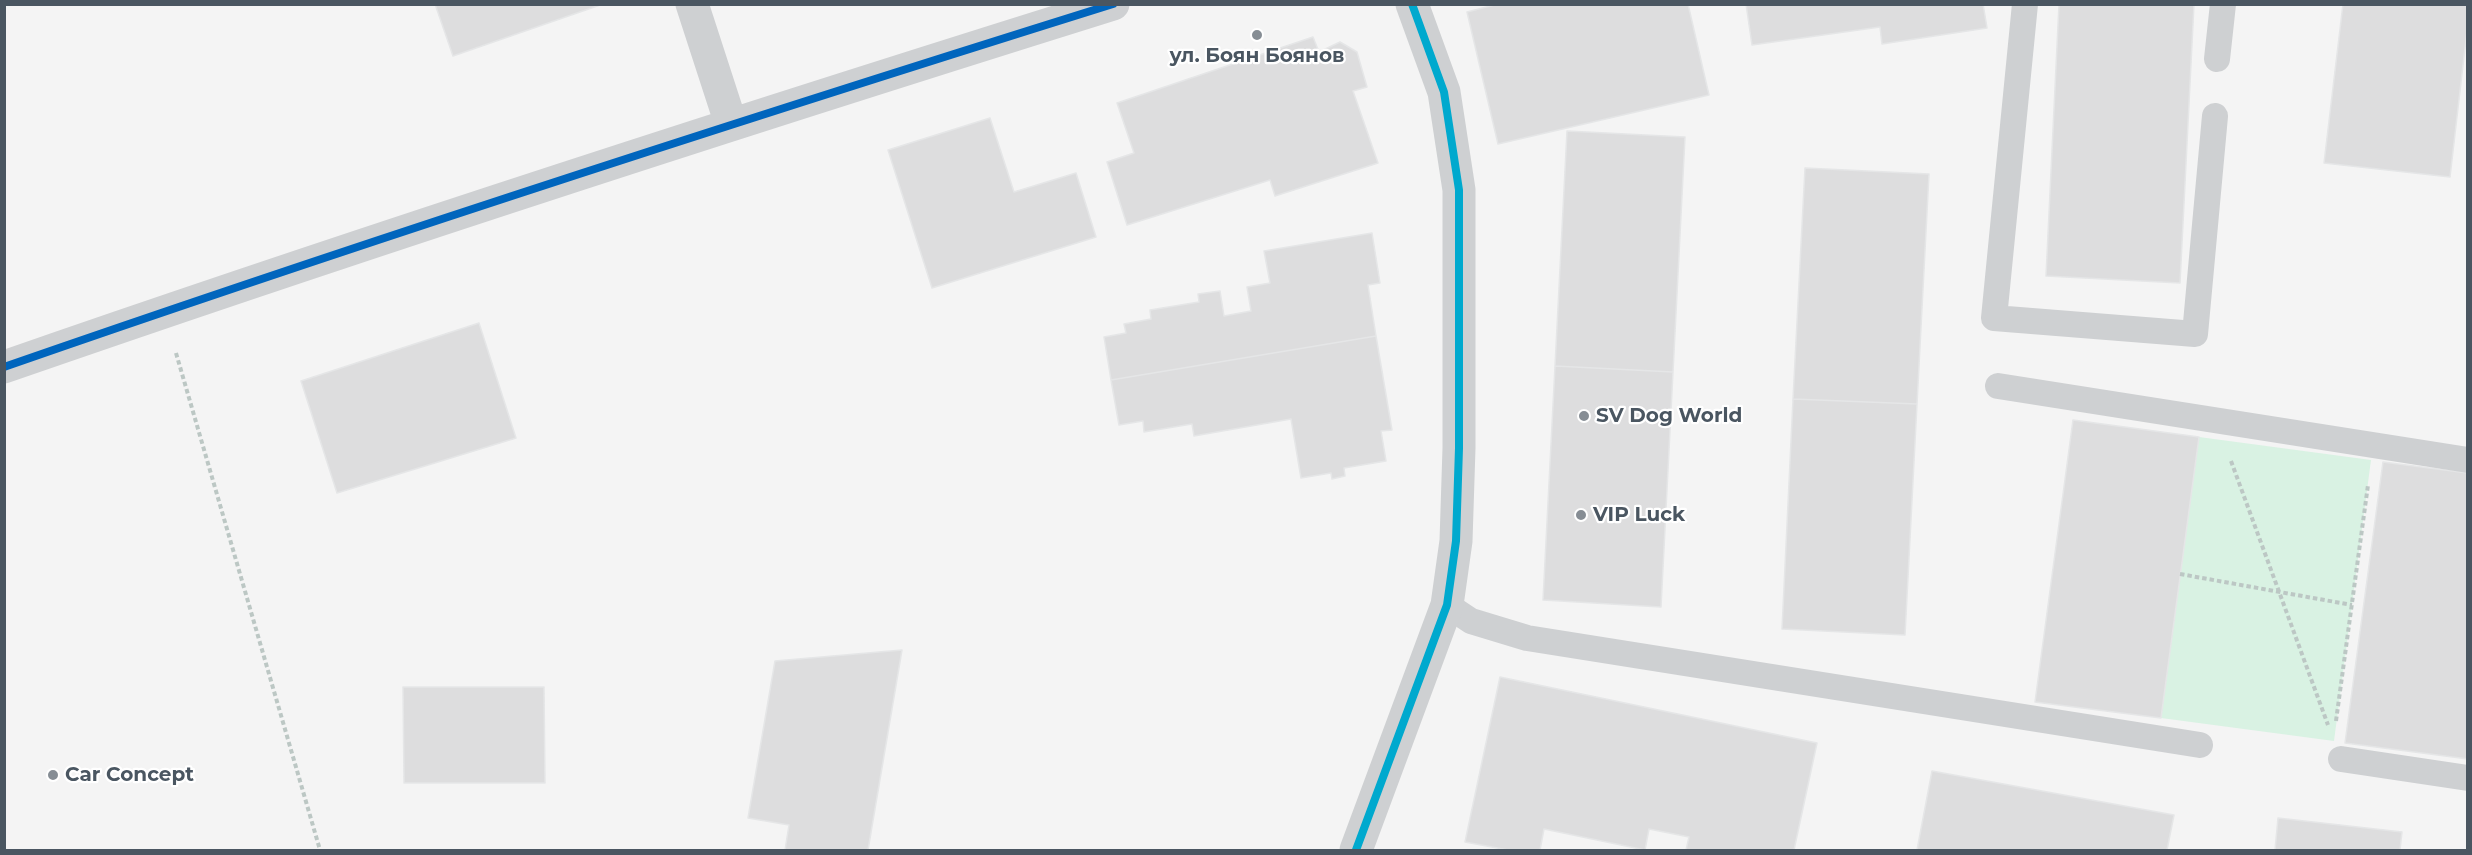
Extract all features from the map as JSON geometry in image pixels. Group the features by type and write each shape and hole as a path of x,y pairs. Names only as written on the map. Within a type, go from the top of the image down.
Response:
{"street":[{"path":"692,4 732,124"},
{"path":"4,367 164,311 732,124 1113,4"},
{"path":"1356,850 1447,605 1456,541 1459,190 1444,92 1412,4"}],"lane":[{"path":"2025,4 1994,318 2195,334 2215,116"},
{"path":"2217,59 2223,4"},
{"path":"1998,386 2468,460"},
{"path":"1447,605 1471,621 1527,639 2200,745"},
{"path":"2337,750 2468,778"}],"path":[{"path":"164,311 320,850"},
{"path":"2230,458 2337,750"},
{"path":"2337,750 2368,482"},
{"path":"2180,574 2352,605"}],"green space":[{"path":"2199,437 2371,460 2334,741 2161,718"}],"building":[{"path":"435,4 603,4 453,56"},
{"path":"1498,4 1688,4 1709,95 1498,144 1467,12"},
{"path":"1746,4 1983,4 1987,28 1882,44 1880,27 1752,45"},
{"path":"2059,4 2194,4 2180,283 2046,276"},
{"path":"2343,4 2468,4 2468,22 2450,177 2324,163"},
{"path":"1313,37 1319,52 1340,42 1357,52 1367,87 1353,91 1378,163 1275,196 1270,180 1127,225 1107,162 1134,153 1117,103"},
{"path":"990,118 1014,192 1076,173 1096,237 932,288 888,150"},
{"path":"1567,131 1685,137 1673,372 1555,366"},
{"path":"1805,168 1929,174 1917,404 1793,399"},
{"path":"1372,233 1380,283 1368,285 1376,336 1111,380 1104,337 1126,333 1124,324 1151,319 1150,310 1199,302 1198,294 1220,291 1224,316 1251,311 1247,287 1270,283 1264,251"},
{"path":"479,323 516,438 337,493 301,381"},
{"path":"1376,336 1392,430 1381,431 1386,461 1344,468 1345,476 1332,479 1331,473 1301,478 1291,419 1194,436 1192,424 1144,432 1143,421 1119,425 1111,380"},
{"path":"1555,366 1673,372 1661,607 1543,600"},
{"path":"1793,399 1917,404 1905,635 1782,629"},
{"path":"2073,420 2199,437 2161,718 2035,702"},
{"path":"2383,462 2468,473 2468,759 2345,743"},
{"path":"902,650 868,850 785,850 789,825 748,818 775,661"},
{"path":"1500,677 1817,743 1794,850 1686,850 1689,837 1649,829 1645,850 1544,829 1540,850 1508,850 1465,842"},
{"path":"403,687 544,687 545,783 404,783"},
{"path":"1932,771 2174,815 2167,850 1917,850"},
{"path":"2278,818 2402,832 2400,850 2275,850"}],"transit line":[{"path":"4,367 557,181 1113,4"},
{"path":"1356,850 1447,605 1456,541 1459,448 1459,190 1444,92 1412,4"}],"place":[{"name":"ул. Боян Боянов","path":"1257,35"},
{"name":"SV Dog World","path":"1584,416"},
{"name":"VIP Luck","path":"1581,515"},
{"name":"Car Concept","path":"53,775"}]}
